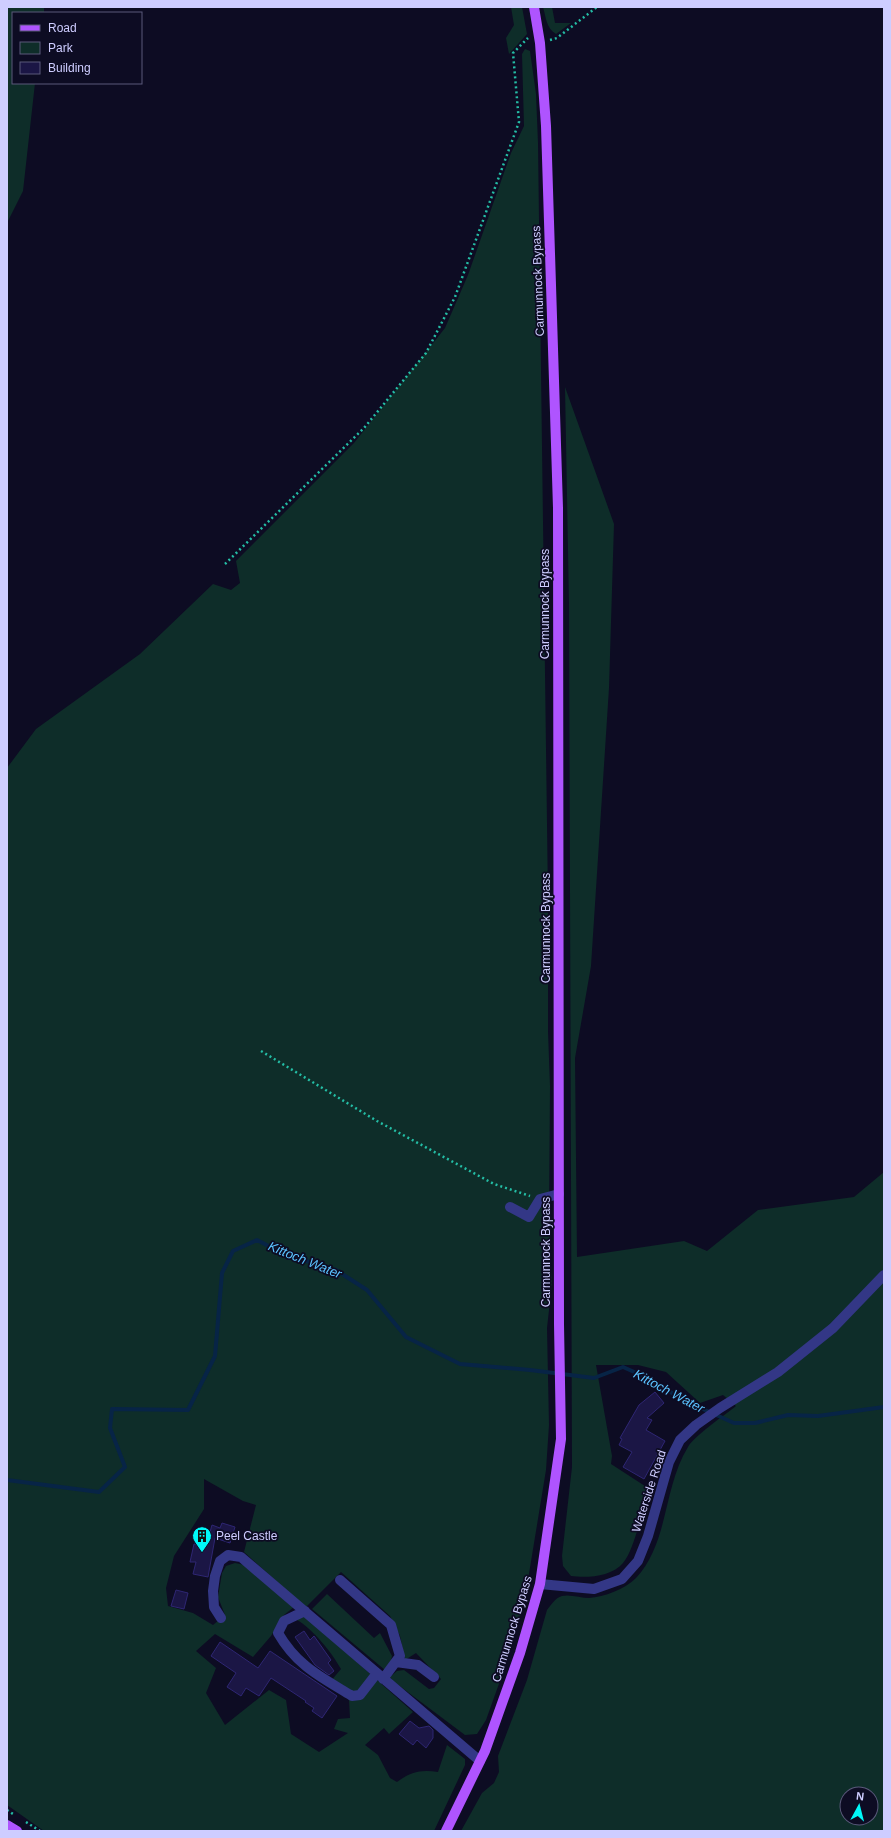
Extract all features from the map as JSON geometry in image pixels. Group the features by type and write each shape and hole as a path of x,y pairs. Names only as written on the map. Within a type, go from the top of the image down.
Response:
{"main road":[{"name":"Carmunnock Bypass","path":"446,1831 480,1761 520,1653 540,1584 561,1439 559,1324 558,508 546,126 540,43 534,7"},
{"path":"7,1825 17,1831"}],"street":[{"path":"510,1207 529,1217 540,1199 559,1194"},
{"name":"Waterside Road","path":"540,1584 594,1589 622,1579 638,1561 648,1536 669,1462 680,1440 696,1425 720,1408 778,1372 833,1328 884,1275"},
{"path":"221,1618 214,1607 213,1591 215,1576 220,1561 228,1555 241,1557 480,1761"},
{"path":"305,1611 284,1621 278,1633 286,1648 302,1664 352,1696 360,1695 396,1662 400,1656 391,1625 340,1580"},
{"path":"396,1662 418,1665 434,1677"}],"path":[{"path":"540,43 557,38 597,7"},
{"path":"225,564 364,428 426,353 455,297 519,122 513,54 523,42 538,31"},
{"path":"261,1051 377,1121 494,1184 540,1199"}],"green space":[{"path":"7,7 44,7 44,12 12,12 12,84 35,84 23,191 7,223"},
{"path":"511,7 522,7 527,34 509,54 506,38 514,25"},
{"path":"543,7 552,7 555,23 571,23 556,34 548,25"},
{"path":"525,49 530,51 536,94 538,143 548,899 548,1031 550,1086 549,1225 552,1283 547,1328 549,1425 546,1470 525,1598 510,1653 486,1720 477,1734 465,1735 393,1681 390,1677 397,1671 404,1670 429,1689 434,1688 441,1679 416,1653 405,1660 400,1636 390,1616 341,1572 306,1607 303,1605 244,1552 256,1505 243,1501 204,1479 204,1509 174,1556 166,1588 168,1606 193,1613 213,1625 225,1615 218,1597 222,1573 226,1566 235,1563 245,1565 294,1607 284,1615 271,1636 253,1657 215,1634 196,1651 216,1668 206,1693 225,1725 269,1690 286,1700 291,1734 319,1752 348,1733 334,1729 338,1719 350,1718 349,1700 330,1682 341,1669 322,1642 297,1620 304,1615 413,1712 389,1734 384,1728 365,1745 378,1755 390,1778 397,1782 416,1772 438,1772 447,1745 465,1759 465,1765 434,1831 44,1831 7,1805 7,768 36,729 140,654 213,584 231,590 240,583 236,561 354,443 445,328 468,275 511,153 524,126 522,54"},
{"path":"565,387 614,524 609,688 591,966 575,1058 577,1257 684,1241 707,1251 758,1210 854,1197 884,1172 884,1831 461,1831 482,1793 494,1783 499,1772 498,1756 527,1680 547,1610 555,1600 562,1596 568,1595 589,1598 601,1596 626,1586 636,1578 647,1564 655,1548 674,1479 688,1447 703,1432 736,1406 723,1395 700,1403 666,1372 638,1365 596,1365 612,1456 611,1464 648,1488 635,1538 627,1557 618,1568 598,1576 571,1576 563,1566 562,1556 572,1467 569,604"},
{"path":"327,1594 374,1638 380,1633 392,1656 391,1661 385,1670 312,1609"}],"building":[{"path":"655,1392 664,1403 647,1418 652,1420 646,1430 665,1441 644,1479 623,1467 632,1452 619,1445 622,1439 620,1438 639,1405"},
{"name":"Peel Castle","path":"222,1523 235,1527 230,1543 215,1538 208,1577 193,1574 196,1562 190,1562 194,1544 199,1545 201,1531 210,1532 212,1525 220,1528"},
{"path":"176,1590 188,1593 184,1609 171,1606"},
{"path":"304,1631 310,1640 314,1636 331,1660 328,1663 334,1671 329,1675 315,1665 295,1637"},
{"path":"220,1642 258,1668 270,1651 337,1696 322,1718 312,1711 314,1708 305,1702 306,1701 271,1678 259,1696 246,1688 241,1696 227,1687 236,1673 211,1656"},
{"path":"410,1721 419,1728 429,1726 433,1730 433,1738 426,1748 417,1740 413,1745 399,1734"}],"waterway":[{"name":"Kittoch Water","path":"7,1480 99,1492 125,1467 110,1428 112,1409 188,1410 215,1356 222,1273 233,1251 257,1240 286,1255 336,1270 367,1290 406,1337 460,1364 530,1370 594,1378 623,1367 650,1379 683,1400 734,1423 755,1423 788,1415 818,1416 884,1407"}],"place":[{"name":"Peel Castle","path":"202,1553"}]}
